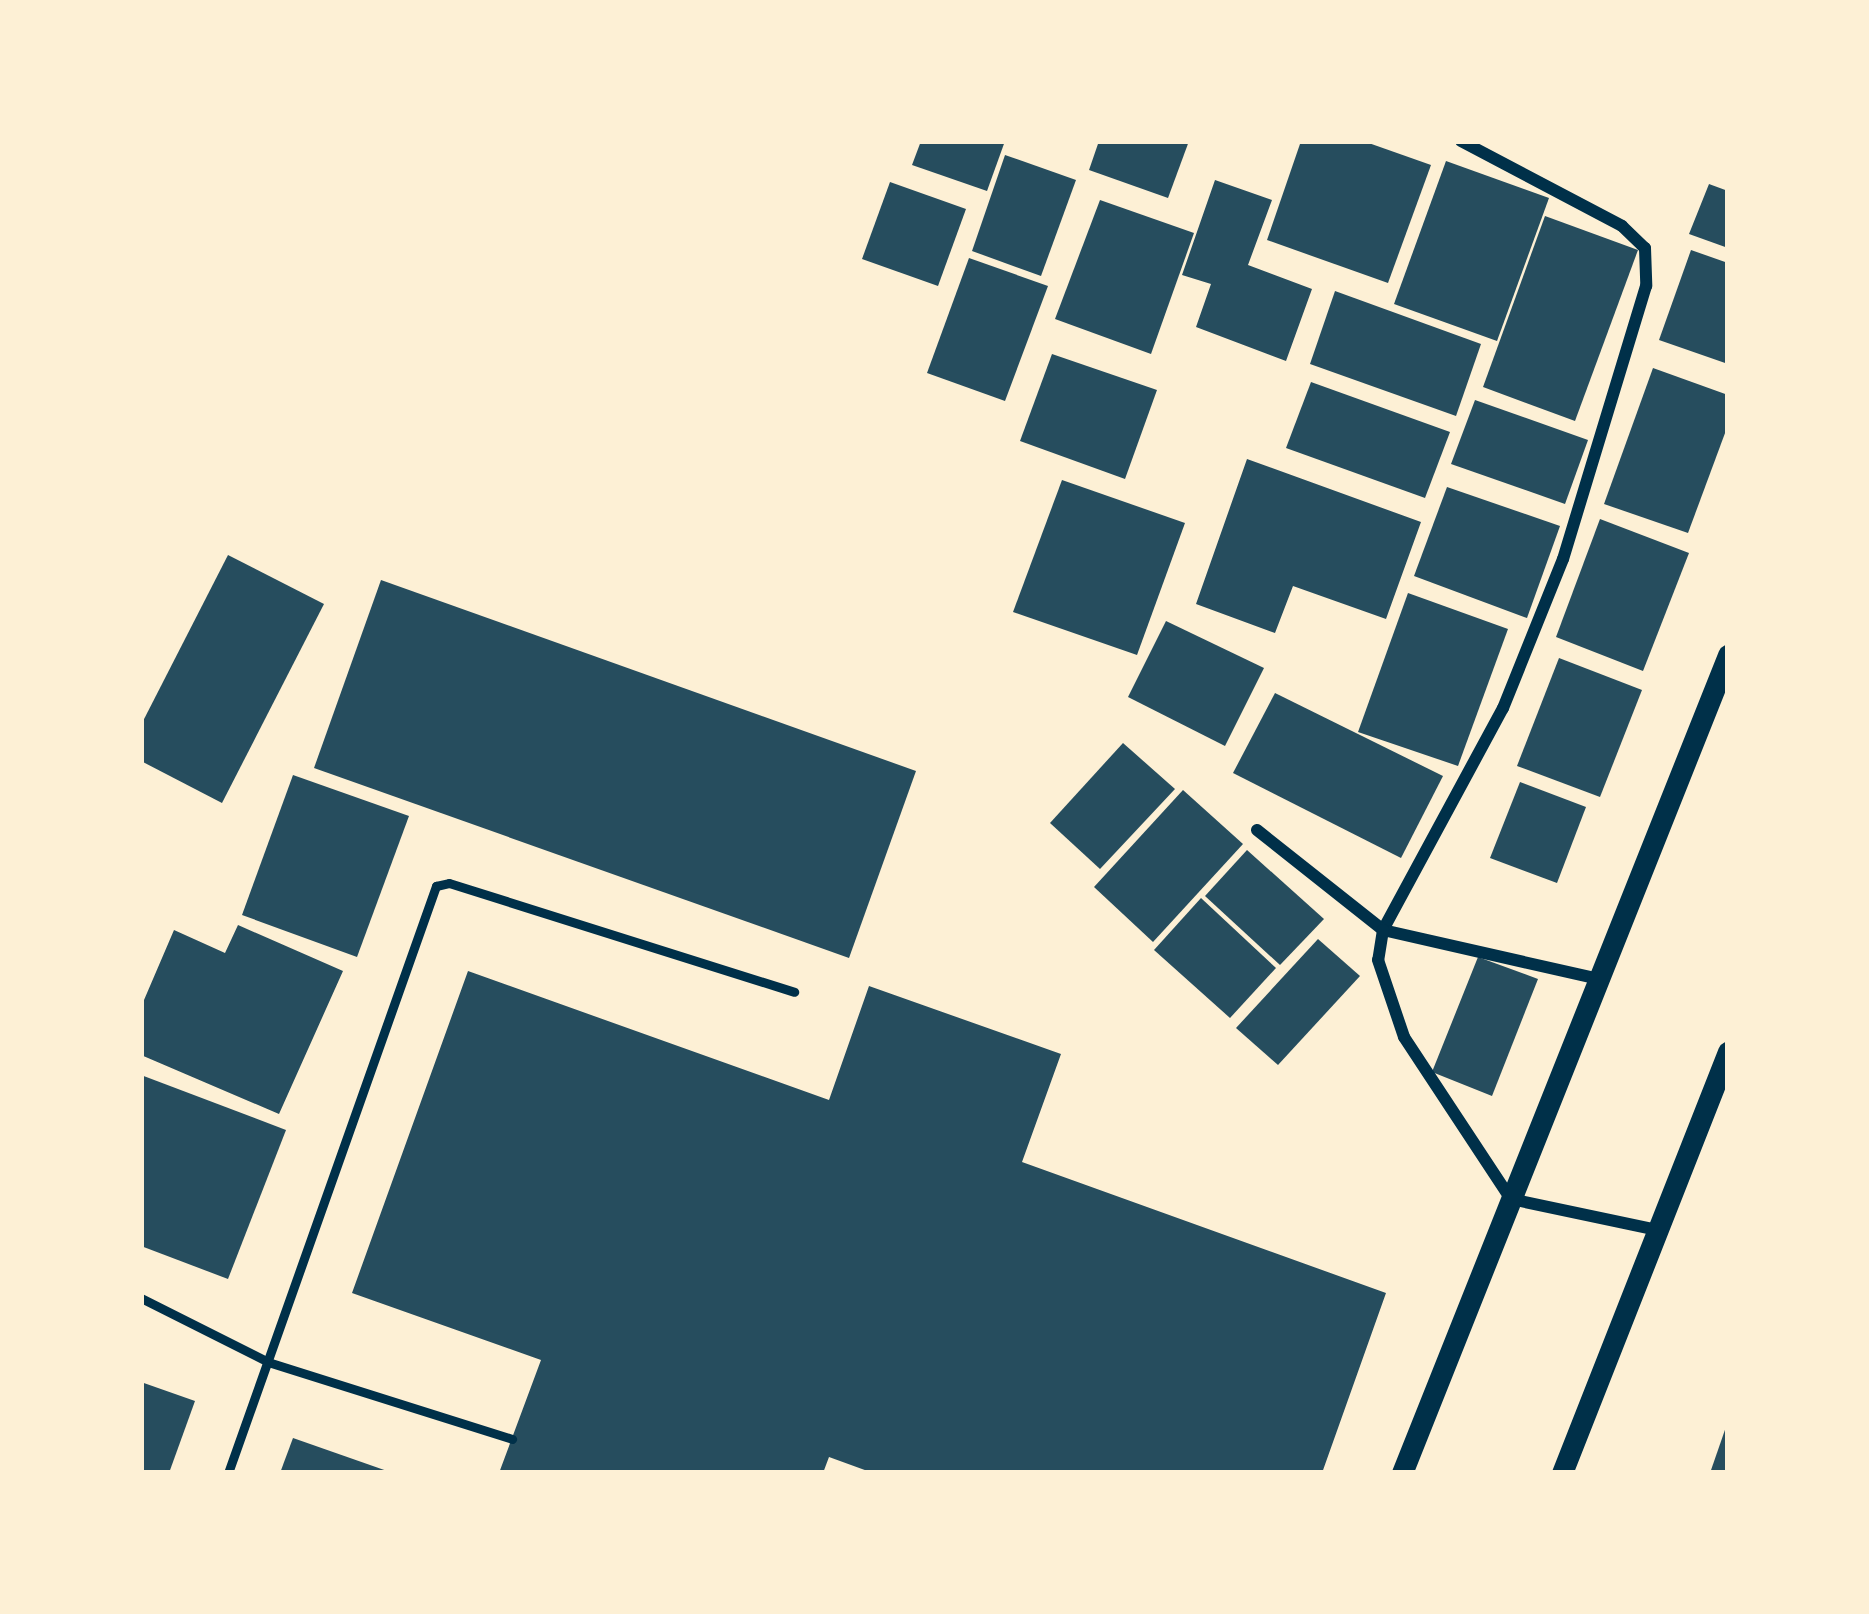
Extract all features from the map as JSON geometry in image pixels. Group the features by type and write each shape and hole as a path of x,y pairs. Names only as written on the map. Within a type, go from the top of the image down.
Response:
{"street":[{"path":"1461,141 1622,226 1645,248 1646,286 1563,560 1503,708 1383,930 1378,960 1404,1037 1511,1198 1657,1231"},
{"path":"1402,1473 1728,655"},
{"path":"1257,830 1383,930 1599,979"},
{"path":"1562,1473 1728,1051"}],"lane":[{"path":"228,1473 436,886 449,883 794,992"},
{"path":"141,1298 268,1363 512,1439"}],"building":[{"path":"921,141 1005,141 987,191 912,165"},
{"path":"1099,141 1189,141 1168,198 1089,170"},
{"path":"1301,141 1363,141 1431,165 1388,283 1267,240"},
{"path":"1005,155 1076,180 1041,276 972,251"},
{"path":"1446,161 1549,198 1497,341 1394,304"},
{"path":"1215,180 1272,200 1248,265 1312,289 1286,361 1196,327 1211,284 1182,275"},
{"path":"890,182 966,209 938,286 862,259"},
{"path":"1709,184 1728,191 1728,248 1689,234"},
{"path":"1100,200 1194,233 1151,354 1055,319"},
{"path":"1545,216 1638,250 1575,421 1483,387"},
{"path":"1691,250 1728,263 1728,364 1659,340"},
{"path":"969,258 1048,286 1005,401 927,373"},
{"path":"1335,291 1481,344 1456,416 1310,364"},
{"path":"1052,354 1157,390 1125,479 1020,441"},
{"path":"1653,368 1728,395 1728,425 1688,533 1604,504"},
{"path":"1311,382 1450,432 1425,498 1286,448"},
{"path":"1475,400 1588,440 1565,504 1451,464"},
{"path":"1247,459 1421,522 1386,619 1293,586 1275,633 1196,604"},
{"path":"1062,480 1185,523 1137,655 1013,612"},
{"path":"1447,487 1560,526 1527,618 1414,576"},
{"path":"1600,519 1689,553 1643,671 1556,637"},
{"path":"228,555 324,604 222,803 141,761 141,725"},
{"path":"381,580 916,771 849,958 314,768"},
{"path":"1408,593 1508,629 1458,766 1358,732"},
{"path":"1166,621 1264,668 1225,746 1128,697"},
{"path":"1559,658 1642,690 1600,797 1517,766"},
{"path":"1275,693 1443,776 1401,858 1233,773"},
{"path":"1123,743 1175,789 1100,869 1050,823"},
{"path":"293,775 409,816 357,957 242,915"},
{"path":"1520,782 1586,807 1557,883 1490,858"},
{"path":"1183,790 1243,844 1153,942 1094,887"},
{"path":"1247,850 1324,919 1280,965 1205,896"},
{"path":"1201,898 1276,968 1230,1018 1154,950"},
{"path":"238,925 343,971 279,1114 141,1055 141,1007 174,930 225,953"},
{"path":"1318,939 1360,976 1278,1065 1236,1028"},
{"path":"1478,957 1538,979 1492,1096 1432,1072"},
{"path":"468,971 829,1100 869,986 1061,1054 1022,1162 1386,1293 1322,1473 873,1473 829,1457 823,1473 499,1473 541,1360 352,1293"},
{"path":"141,1075 286,1130 228,1279 141,1246"},
{"path":"141,1382 195,1401 169,1473 141,1473"},
{"path":"1727,1424 1728,1473 1710,1473"},
{"path":"293,1438 390,1472 390,1473 280,1473"}]}
